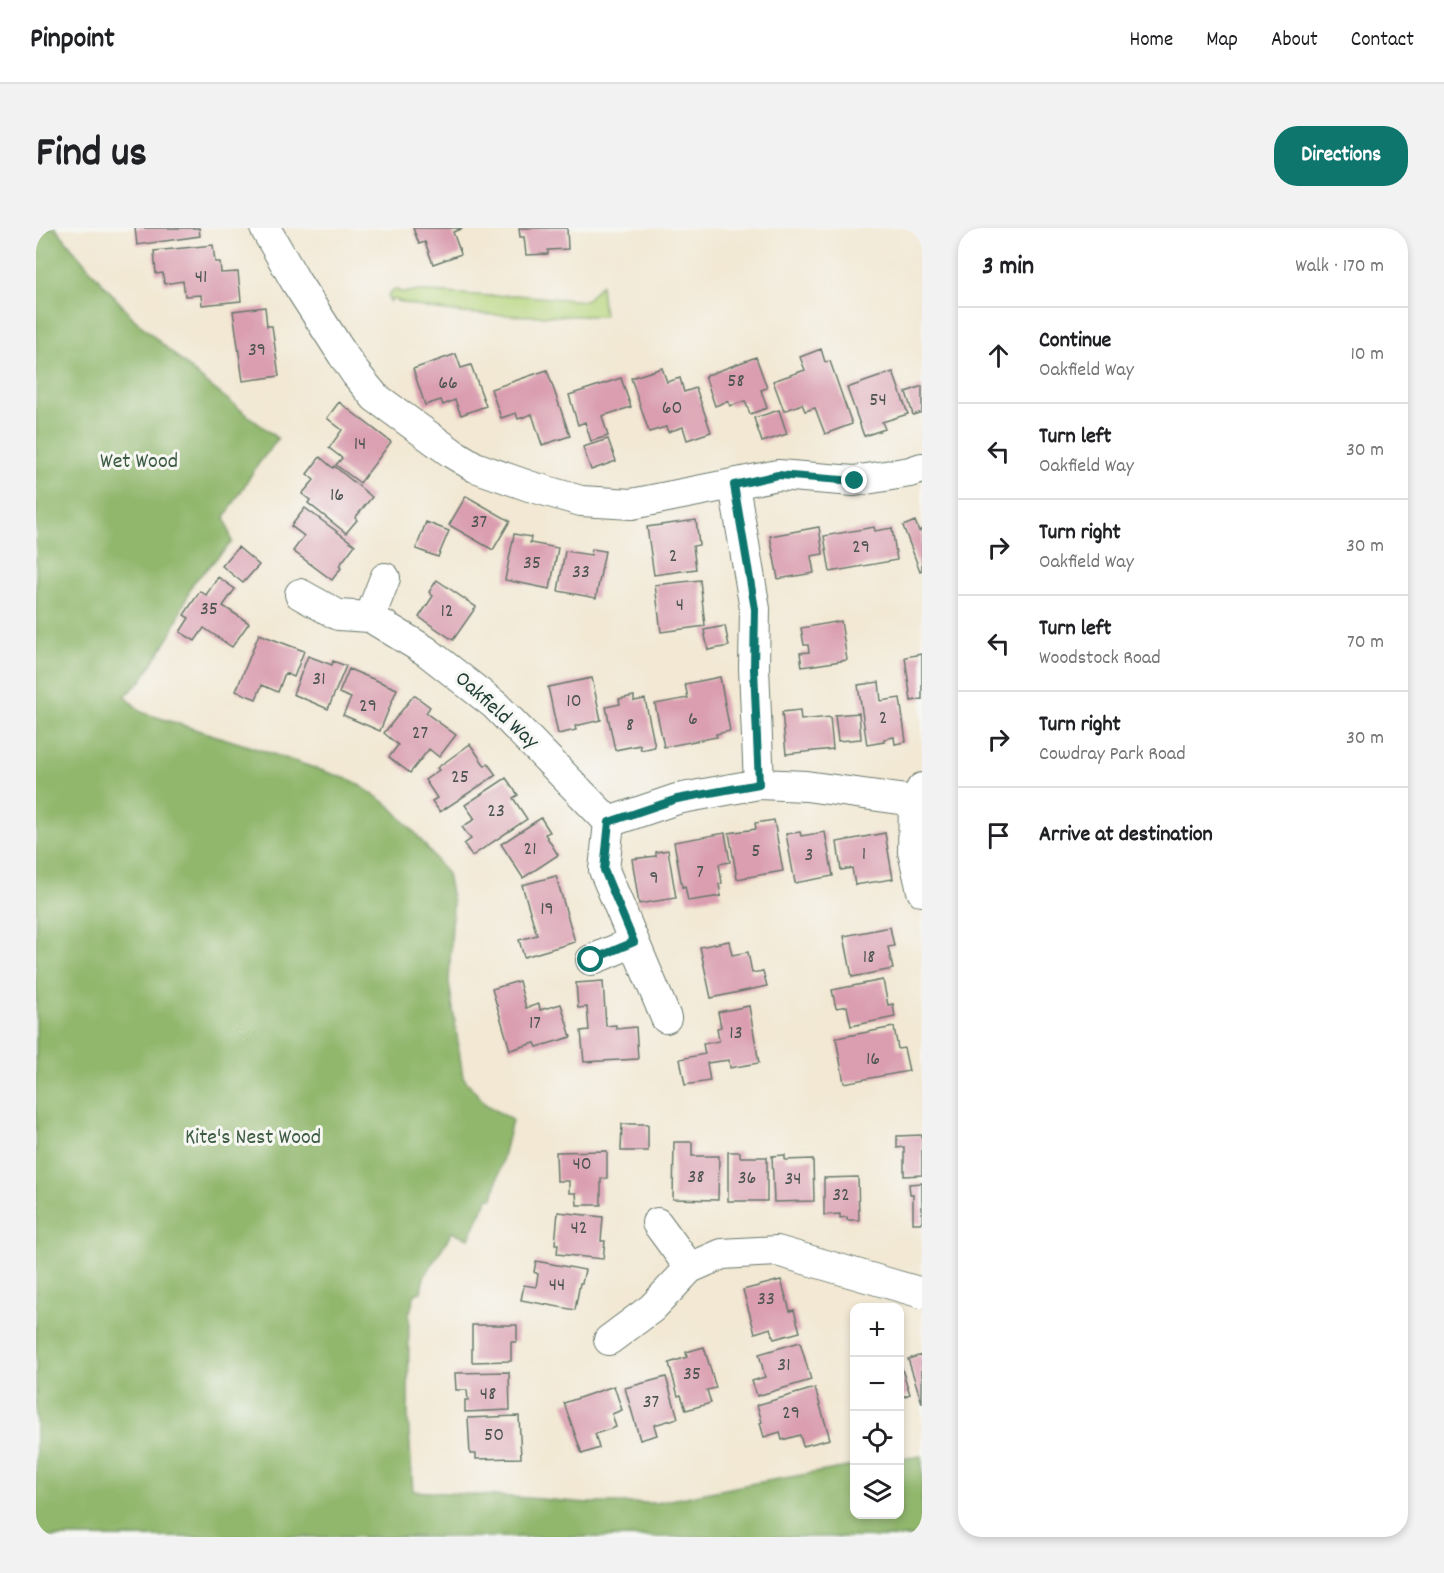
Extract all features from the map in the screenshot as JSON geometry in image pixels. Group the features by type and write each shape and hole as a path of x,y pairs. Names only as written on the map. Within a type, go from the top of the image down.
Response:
{"street":[{"path":"264,228 343,355 375,397 475,467 581,501 632,504 778,475 855,481 922,468"},
{"path":"734,485 755,609 754,668 759,784"},
{"path":"370,617 385,578"},
{"name":"Oakfield Way","path":"300,594 338,615 370,617 426,651 495,705 609,822"},
{"path":"666,1018 604,870 609,822 677,799 759,784 918,794 913,852 922,891"},
{"path":"591,960 634,942"},
{"path":"657,1223 690,1268"},
{"path":"609,1340 652,1308 690,1268 722,1254 777,1251 922,1293"}],"green space":[{"name":"Kite's Nest Wood","path":"36,228 56,228 134,319 204,381 278,439 256,467 225,517 232,542 193,583 170,636 141,681 125,696 141,712 353,781 389,805 417,835 447,874 453,904 449,982 463,1077 485,1104 512,1120 493,1198 488,1198 469,1238 452,1232 424,1277 421,1292 415,1294 409,1315 408,1417 413,1491 588,1503 656,1503 850,1467 850,1519 904,1519 904,1458 922,1456 922,1537 36,1537"},
{"path":"601,285 604,316 469,313 416,306 392,299 390,302 388,296 395,289 403,293 414,291 489,296 516,295 585,301"}],"building":[{"path":"135,228 199,228 200,236 137,245"},
{"path":"413,228 463,228 453,232 461,254 433,264 425,242 419,244"},
{"path":"519,228 567,228 568,249 548,250 548,254 526,255 524,237 520,237"},
{"path":"213,245 215,262 220,262 221,273 238,272 241,301 202,305 201,295 185,296 183,281 164,284 163,273 156,274 154,251"},
{"path":"265,307 267,326 272,326 279,376 243,381 233,311"},
{"path":"821,349 825,362 830,361 852,424 825,434 815,408 805,411 802,404 784,411 773,381 805,370 800,357"},
{"path":"456,354 461,368 471,365 486,406 461,415 455,400 443,405 441,400 425,405 413,369"},
{"path":"756,357 767,388 761,390 767,408 750,414 745,401 730,406 728,401 715,406 705,376"},
{"path":"662,368 667,382 680,378 684,392 696,388 711,432 687,440 683,427 668,432 666,427 649,432 631,378"},
{"path":"547,370 570,436 542,445 532,414 518,419 516,413 501,418 491,389"},
{"path":"893,372 908,414 882,422 885,429 864,436 847,388"},
{"path":"621,378 631,407 602,416 608,436 591,441 585,422 578,425 569,395"},
{"path":"922,386 922,412 913,415 906,392"},
{"path":"339,402 391,442 360,483 336,465 342,458 329,448 342,430 327,418"},
{"path":"779,410 787,434 762,442 754,418"},
{"path":"608,439 616,461 591,470 583,447"},
{"path":"320,457 372,497 346,533 308,503 310,500 302,494 314,480 307,474"},
{"path":"466,496 510,521 493,550 449,525"},
{"path":"305,508 355,545 339,566 341,568 332,580 293,551 304,536 291,526"},
{"path":"696,520 699,545 693,546 696,569 654,575 647,527"},
{"path":"915,521 919,531 922,529 922,570 920,571 903,526"},
{"path":"426,522 449,531 438,557 416,549"},
{"path":"819,527 823,554 811,556 814,573 778,579 770,536"},
{"path":"874,527 875,531 892,528 897,560 830,572 824,536"},
{"path":"514,534 531,537 530,543 558,548 550,589 505,580"},
{"path":"238,547 259,565 243,583 222,566"},
{"path":"592,549 605,551 596,598 558,591 565,551 591,555"},
{"path":"218,577 235,589 223,606 249,623 232,647 204,628 195,641 180,632 189,618 184,615 200,591 206,595"},
{"path":"437,580 476,607 453,640 419,617 433,596 429,592"},
{"path":"700,580 705,626 661,632 655,585"},
{"path":"841,621 847,660 802,667 800,653 809,652 808,645 804,645 801,628"},
{"path":"725,626 729,646 708,650 704,630"},
{"path":"259,634 304,651 294,677 285,673 278,692 262,685 256,699 236,691"},
{"path":"922,654 922,699 911,701 905,657"},
{"path":"308,656 332,665 333,661 346,666 328,709 293,694"},
{"path":"349,669 397,689 380,731 343,715 351,698 339,693"},
{"path":"720,677 730,731 716,734 717,737 664,747 655,704 688,698 685,684"},
{"path":"592,678 601,720 575,726 576,730 558,734 548,687"},
{"path":"879,682 881,701 900,698 906,742 895,744 894,737 884,739 884,742 867,745 858,685"},
{"path":"414,695 430,707 426,713 456,735 439,757 429,749 410,773 389,757 398,745 384,733"},
{"path":"634,696 634,701 645,699 655,747 641,750 640,745 615,750 606,707 620,704 619,699"},
{"path":"800,710 801,720 830,717 833,749 786,754 782,712"},
{"path":"859,713 861,739 838,741 835,715"},
{"path":"470,744 485,766 488,764 496,775 440,812 432,801 437,798 425,780 439,770 437,768"},
{"path":"506,778 518,795 513,798 527,819 472,856 464,844 471,839 462,827 475,819 465,805"},
{"path":"541,818 550,832 545,834 558,855 523,878 501,844"},
{"path":"774,820 783,871 737,879 729,833 756,829 755,823"},
{"path":"800,832 801,836 825,832 833,876 795,883 786,834"},
{"path":"725,833 730,862 719,864 722,883 719,884 721,896 688,901 685,886 682,887 674,842"},
{"path":"885,833 893,879 855,885 852,868 841,870 837,842"},
{"path":"668,850 676,898 639,904 632,859 656,856 656,852"},
{"path":"556,876 575,942 524,957 519,940 537,935 522,885"},
{"path":"890,927 894,946 888,947 893,969 852,977 844,936"},
{"path":"729,941 732,955 748,952 752,973 763,971 767,986 711,998 700,947"},
{"path":"883,980 888,1005 893,1004 895,1017 851,1026 847,1006 836,1008 832,990"},
{"path":"519,981 526,1008 539,1004 540,1010 561,1004 571,1037 537,1047 535,1043 510,1050 492,989"},
{"path":"603,981 606,1026 616,1025 616,1029 636,1027 638,1059 584,1062 581,1031 589,1030 587,1007 578,1008 576,983"},
{"path":"749,1006 759,1063 730,1068 729,1060 707,1063 710,1081 685,1085 680,1059 705,1054 703,1044 719,1041 717,1028 721,1027 718,1012"},
{"path":"894,1027 898,1049 904,1048 909,1071 844,1083 836,1038"},
{"path":"622,1124 648,1124 648,1151 621,1151"},
{"path":"922,1135 922,1175 904,1176 904,1147 897,1148 897,1136"},
{"path":"674,1142 692,1142 692,1156 719,1156 718,1200 673,1199"},
{"path":"607,1151 607,1178 601,1179 601,1205 577,1205 576,1193 569,1193 569,1181 557,1181 556,1152"},
{"path":"728,1152 740,1152 740,1157 767,1157 767,1201 728,1201"},
{"path":"785,1155 785,1160 813,1159 814,1201 774,1202 772,1156"},
{"path":"858,1177 859,1220 840,1218 840,1214 824,1215 824,1178"},
{"path":"922,1183 922,1223 913,1223 913,1194 910,1194 909,1184"},
{"path":"558,1212 603,1217 601,1241 605,1241 603,1259 557,1254 558,1244 555,1244"},
{"path":"536,1261 585,1270 575,1310 521,1300 524,1285 536,1287 538,1274 534,1272"},
{"path":"781,1280 790,1311 794,1310 800,1332 774,1339 771,1328 755,1333 743,1290"},
{"path":"472,1325 517,1325 517,1342 511,1342 511,1361 472,1362"},
{"path":"800,1342 811,1380 757,1396 752,1381 765,1377 759,1354"},
{"path":"704,1347 716,1388 707,1390 711,1403 686,1410 681,1395 678,1396 669,1363 687,1357 686,1352"},
{"path":"922,1355 922,1403 908,1359"},
{"path":"509,1372 510,1410 465,1412 465,1400 468,1400 467,1390 456,1390 455,1373"},
{"path":"904,1375 910,1394 904,1396"},
{"path":"666,1377 678,1418 654,1425 657,1435 640,1440 625,1388"},
{"path":"614,1386 622,1410 612,1414 616,1427 595,1434 599,1448 582,1454 564,1403"},
{"path":"815,1388 830,1439 803,1446 800,1435 782,1440 780,1432 764,1437 757,1405"},
{"path":"519,1416 521,1458 476,1459 476,1454 470,1454 468,1418"}],"route":[{"path":"591,960 634,942 604,870 609,822 677,799 759,784 754,668 755,609 734,485 778,475 855,481"}],"park label":[{"name":"Wet Wood","path":"139,462"}]}
